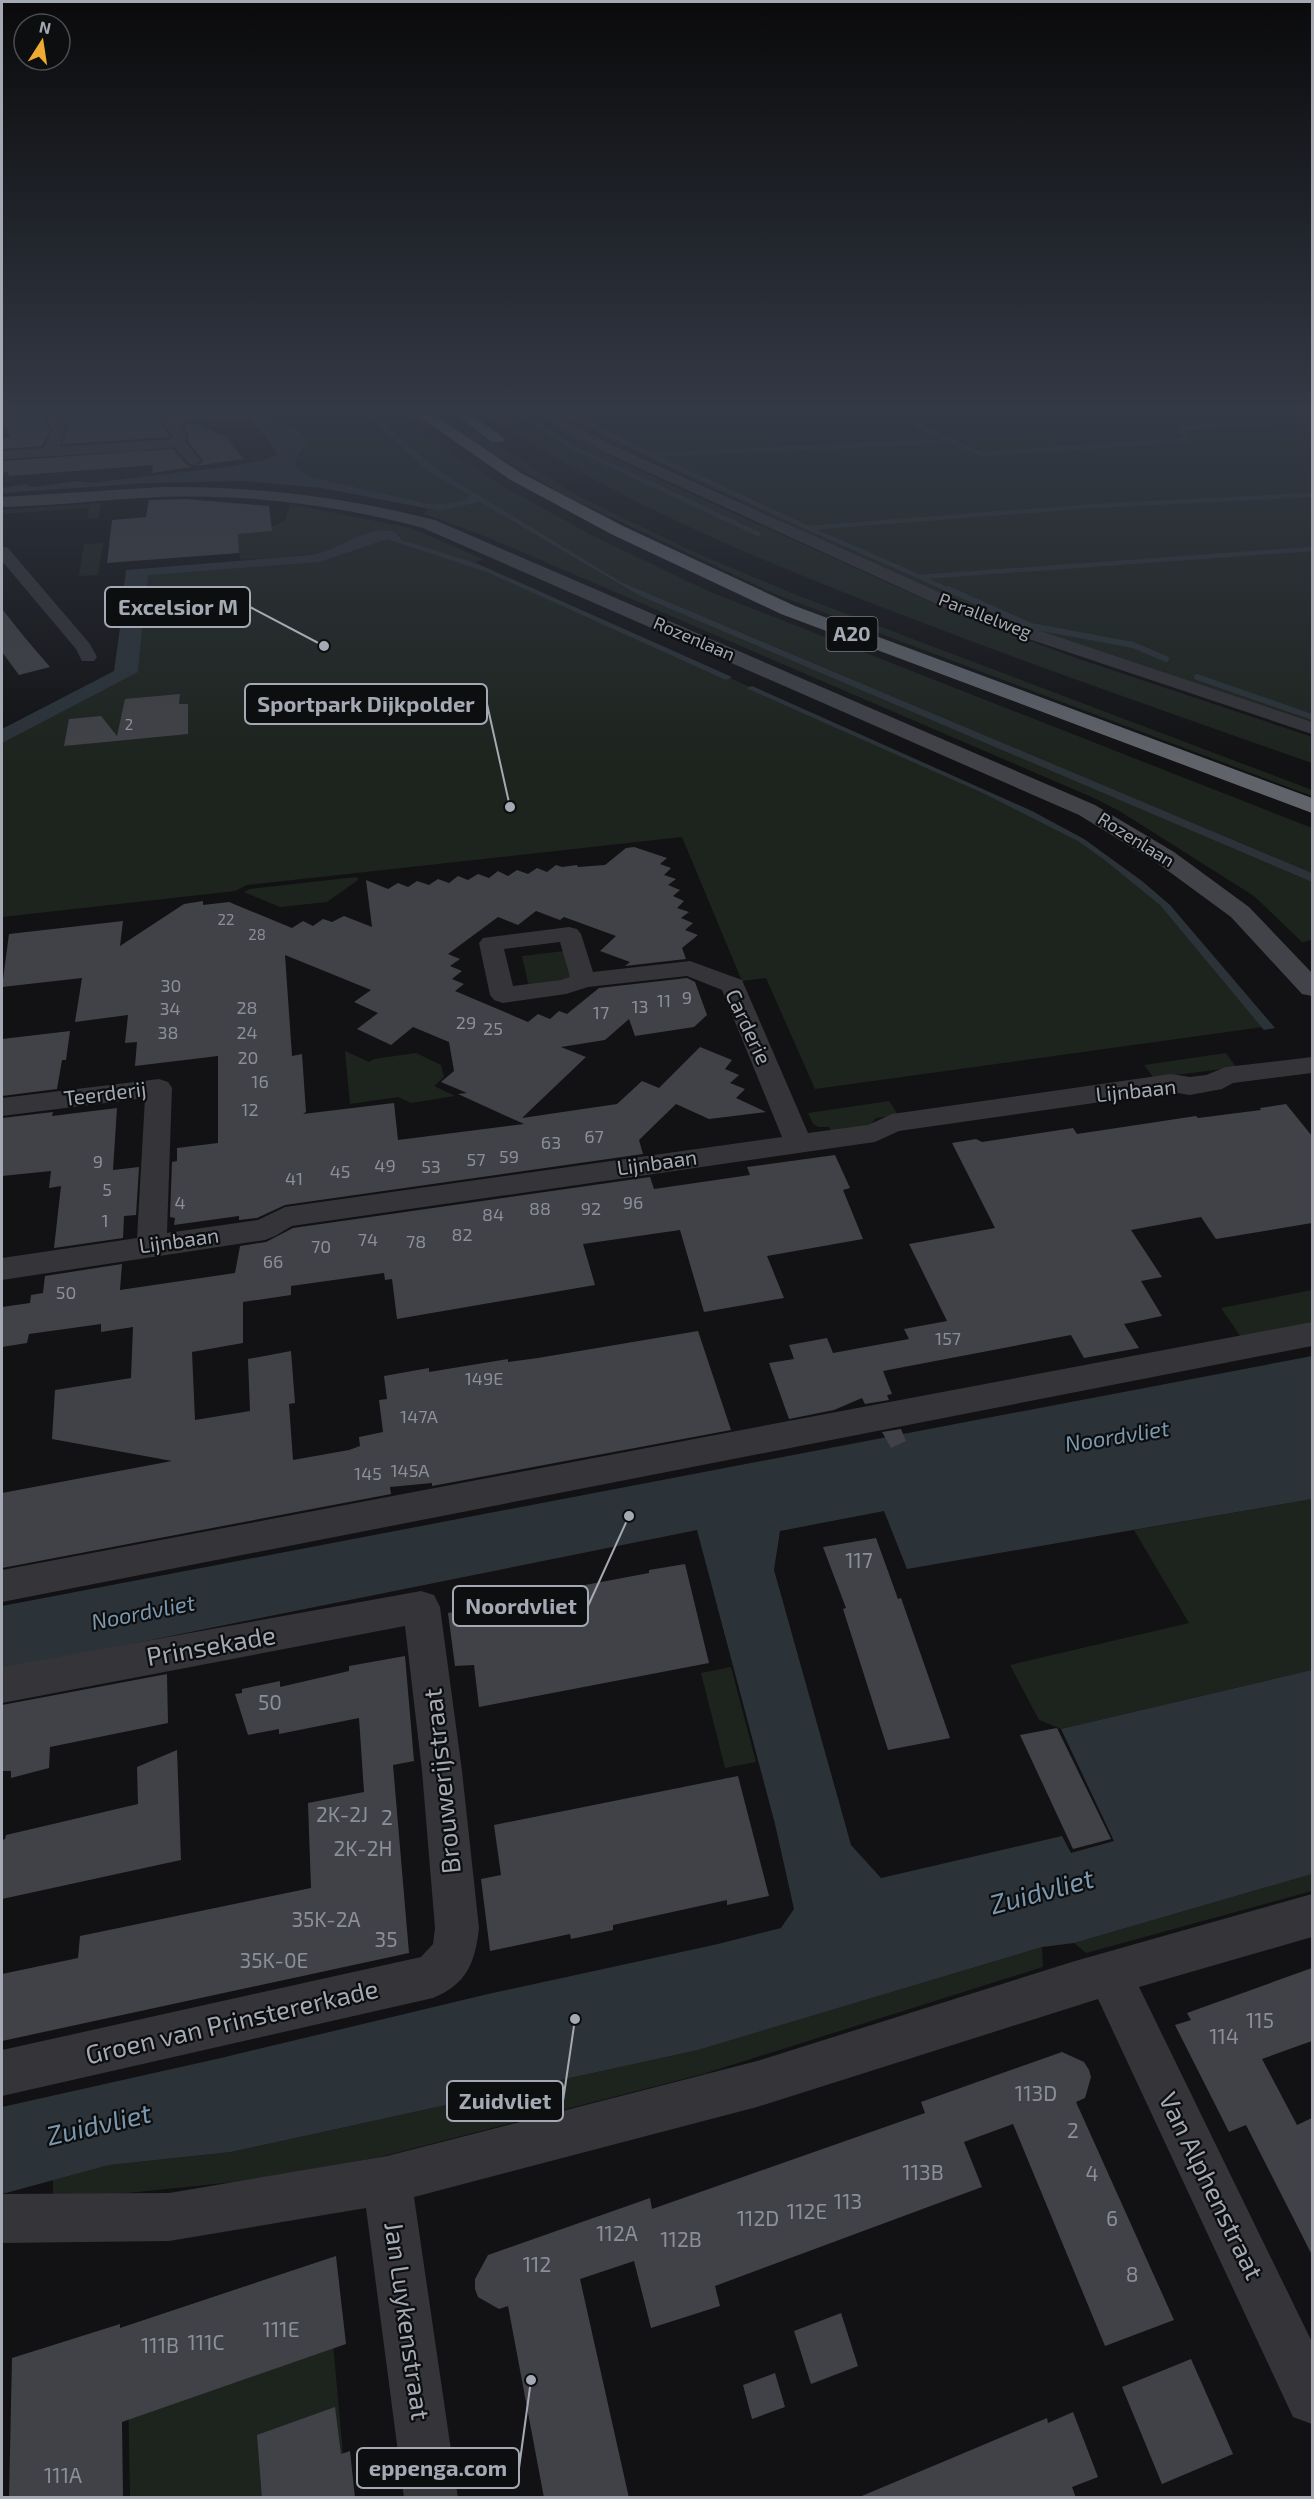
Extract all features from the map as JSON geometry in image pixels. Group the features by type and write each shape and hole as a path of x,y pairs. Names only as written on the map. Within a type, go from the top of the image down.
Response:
{"highway":[{"name":"A20","path":"611,527 788,610 1312,806"}],"street":[{"name":"Rozenlaan","path":"435,527 1087,810 1165,857 1231,905 1312,988"},
{"name":"Parallelweg","path":"780,527 975,615 1312,728"},
{"path":"2,541 4,541 2,550 84,648 88,657"},
{"name":"Carderie","path":"583,980 690,968 733,985 798,1142"},
{"name":"Lijnbaan","path":"2,1269 265,1229 285,1216 875,1132 892,1123 1172,1083 1190,1086 1213,1083 1226,1075 1312,1065"},
{"name":"Teerderij","path":"2,1107 159,1088 152,1245"},
{"path":"2,1586 1312,1334"},
{"name":"Prinsekade","path":"2,1685 421,1607"},
{"name":"Brouwerijstraat","path":"421,1607 442,1771 456,1917 454,1954"},
{"path":"2,2219 169,2217 387,2180 756,2084 1109,1973 1312,1916"},
{"name":"Groen van Prinstererkade","path":"2,2073 433,1976 454,1954"},
{"name":"Van Alphenstraat","path":"1109,1973 1312,2398"},
{"name":"Jan Luykenstraat","path":"387,2180 431,2498"}],"shaded area":[{"path":"404,527 483,559 473,563 402,540 382,530 374,531 322,554 240,560 237,528"},
{"path":"459,527 522,527 640,596 1312,882 1312,940 1302,942 1254,896 1121,812 1094,798"},
{"path":"530,527 576,527 708,591 1312,828 1312,873 621,582"},
{"path":"631,527 641,527 689,550 794,594 1312,790 1312,796 775,594"},
{"path":"689,527 764,527 959,615 1079,659 1312,737 1312,763 956,635 740,550"},
{"path":"794,527 1312,527 1312,726 1024,628"},
{"path":"386,536 487,570 999,798 1063,830 1146,888 1263,1027 815,1089 766,978 742,981 682,837 247,885 235,891 2,917 2,736 117,673 130,573 321,559"},
{"path":"103,543 98,575 79,576 84,544"},
{"path":"357,877 358,880 327,902 280,907 244,892 250,889"},
{"path":"564,951 574,976 567,982 529,987 522,956"},
{"path":"345,1051 369,1062 374,1059 416,1053 441,1065 444,1077 434,1086 455,1096 411,1103 398,1097 350,1104"},
{"path":"1226,1053 1236,1067 1154,1078 1144,1065"},
{"path":"889,1101 898,1115 876,1118 869,1126 831,1132 829,1127 819,1127 813,1124 808,1113"},
{"path":"1312,1290 1312,1324 1241,1337 1221,1308"},
{"path":"1312,1499 1312,1670 1061,1729 1039,1720 1010,1665 1189,1623 1134,1530"},
{"path":"731,1667 756,1762 725,1768 701,1673"},
{"path":"1312,1874 1312,1891 1086,1953 1074,1943"},
{"path":"1042,1947 1043,1967 703,2074 380,2157 253,2180 99,2196 53,2197 53,2180 109,2165 231,2152 698,2050"},
{"path":"326,2268 347,2497 130,2497 127,2328"}],"water":[{"path":"522,527 530,527 621,582 1312,873 1312,882 640,596"},
{"path":"382,530 395,532 402,540 478,564 732,677 726,680 487,572 387,539 320,562 148,575 147,586 124,587 126,570 311,555 330,550 364,534"},
{"path":"145,598 138,672 2,743 2,729 114,671 124,599"},
{"path":"752,686 1032,811 1084,839 1142,881 1170,905 1275,1028 1264,1030 1160,905 1078,841 985,794 746,688"},
{"path":"1312,1356 1312,1499 907,1569 884,1511 780,1531 774,1570 851,1845 881,1878 1062,1836 1071,1853 1114,1841 1061,1729 1312,1670 1312,1874 1074,1943 1042,1947 698,2050 231,2152 109,2165 2,2194 2,2107 221,2058 488,1994 718,1944 781,1928 794,1909 775,1824 697,1530 2,1670 2,1606"}],"building":[{"path":"111,527 271,527 272,531 238,534 239,553 107,563"},
{"path":"2,609 50,667 19,675 2,652"},
{"path":"180,694 179,704 188,704 188,734 64,746 69,719 101,716 117,736 125,699"},
{"path":"634,847 667,858 660,864 671,868 664,875 676,879 668,885 680,890 673,896 684,901 677,908 689,912 681,918 693,923 685,930 698,935 682,948 686,959 625,966 630,962 600,951 616,936 564,917 560,920 536,911 518,925 498,917 448,954 460,959 450,966 462,971 452,979 464,984 455,991 528,1022 538,1014 550,1019 559,1011 567,1014 599,988 687,978 695,982 707,1015 694,1027 635,1036 629,1019 605,1040 561,1047 586,1057 522,1118 617,1104 642,1081 659,1088 700,1047 732,1060 725,1069 739,1075 730,1083 745,1089 736,1098 766,1112 709,1119 676,1104 639,1140 643,1154 285,1205 257,1218 239,1220 239,1216 174,1225 175,1218 170,1217 172,1162 177,1161 177,1148 218,1143 218,1056 135,1066 137,1042 125,1043 128,1015 75,1022 82,978 2,987 9,934 123,921 120,946 184,904 203,901 203,905 229,902 292,928 303,921 313,926 323,919 332,922 344,916 372,927 366,880 388,889 398,883 408,887 417,881 429,885 438,879 449,883 458,876 468,880 478,874 489,878 498,871 508,876 517,870 528,874 537,868 547,872 556,865 562,867 577,865 578,867 605,865 626,848","holes":["285,955 371,990 354,1002 378,1013 357,1029 391,1045 413,1027 449,1042 454,1071 441,1082 467,1093 458,1094 524,1124 398,1140 394,1103 303,1114 306,1112 302,1054 292,1056"]},
{"path":"70,1031 66,1060 62,1060 57,1089 2,1096 2,1039"},
{"path":"1286,1104 1312,1136 1312,1223 1216,1239 1201,1217 1131,1230 1162,1277 1141,1281 1162,1316 1124,1324 1139,1348 1084,1358 1071,1335 883,1371 892,1394 887,1395 889,1400 865,1404 862,1398 834,1410 789,1419 769,1363 794,1359 789,1345 827,1338 833,1353 909,1339 904,1329 947,1321 909,1244 995,1228 952,1143 976,1139 982,1142 1073,1128 1077,1134 1196,1116 1198,1118 1261,1110 1260,1108"},
{"path":"117,1108 113,1170 139,1167 136,1215 124,1216 123,1238 54,1248 61,1186 49,1188 51,1171 2,1176 2,1118 53,1112 52,1116"},
{"path":"835,1155 850,1188 843,1190 863,1239 767,1256 784,1298 704,1312 680,1230 583,1244 595,1285 397,1319 392,1279 385,1280 384,1273 291,1286 291,1295 243,1302 243,1343 192,1352 195,1420 250,1411 248,1359 291,1351 295,1403 289,1404 293,1460 349,1450 360,1446 359,1437 383,1432 379,1400 387,1399 384,1376 429,1368 429,1372 508,1359 508,1362 538,1358 698,1331 731,1430 432,1486 432,1483 390,1487 391,1494 2,1568 2,1493 172,1461 52,1439 55,1390 131,1378 133,1327 101,1332 101,1324 29,1334 27,1343 2,1347 2,1307 30,1303 31,1295 43,1293 45,1276 122,1264 120,1290 235,1273 240,1246 266,1242 293,1228 650,1177 654,1189 750,1175 747,1167"},
{"path":"901,1429 906,1441 891,1448 882,1432"},
{"path":"876,1538 898,1599 901,1598 950,1738 888,1750 843,1609 846,1608 823,1547"},
{"path":"685,1564 709,1663 479,1707 474,1665 455,1666 448,1613 517,1600 516,1594 552,1588 553,1591"},
{"path":"405,1656 414,1761 393,1765 409,1953 2,2041 2,1974 78,1958 80,1936 311,1888 308,1803 364,1792 359,1718 279,1734 279,1729 248,1735 235,1694 242,1693 242,1689 280,1681 280,1687 349,1671 349,1666"},
{"path":"167,1674 168,1723 50,1747 49,1768 11,1778 11,1771 2,1771 2,1705"},
{"path":"1057,1728 1111,1839 1073,1849 1020,1735"},
{"path":"177,1750 181,1860 2,1899 2,1840 6,1835 138,1804 137,1767"},
{"path":"738,1776 769,1896 727,1905 727,1900 613,1925 613,1930 571,1939 570,1934 490,1951 481,1879 501,1875 494,1825"},
{"path":"1312,1968 1312,2041 1262,2059 1297,2125 1312,2118 1312,2255 1246,2125 1229,2132 1175,2025 1191,2020 1187,2013"},
{"path":"1062,2052 1084,2062 1089,2070 1091,2077 1085,2098 1076,2102 1174,2320 1105,2346 1013,2124 964,2142 982,2187 715,2286 720,2306 651,2328 634,2261 580,2279 629,2498 544,2498 508,2306 499,2309 478,2297 475,2289 475,2279 488,2255 650,2198 652,2209 925,2113 921,2102"},
{"path":"336,2256 346,2344 122,2422 123,2498 9,2498 12,2358 120,2324 120,2328"},
{"path":"841,2313 858,2366 811,2384 794,2331"},
{"path":"1191,2359 1233,2454 1162,2484 1122,2387"},
{"path":"775,2373 785,2407 752,2419 743,2385"},
{"path":"335,2407 341,2454 350,2451 355,2498 262,2498 257,2435"},
{"path":"1073,2412 1098,2477 1072,2487 1076,2498 857,2498 1047,2418 1048,2423"}],"waterway":[{"path":"742,527 758,534"},
{"path":"808,528 826,527"},
{"path":"808,528 920,577 1312,549"},
{"path":"922,578 951,591"},
{"path":"948,589 1031,626 1133,645 1166,659"},
{"path":"1197,677 1312,717"}],"place":[{"name":"Excelsior M","path":"324,646"},
{"name":"Sportpark Dijkpolder","path":"510,807"},
{"name":"Noordvliet","path":"629,1516"},
{"name":"Zuidvliet","path":"575,2019"},
{"name":"eppenga.com","path":"531,2380"}]}
